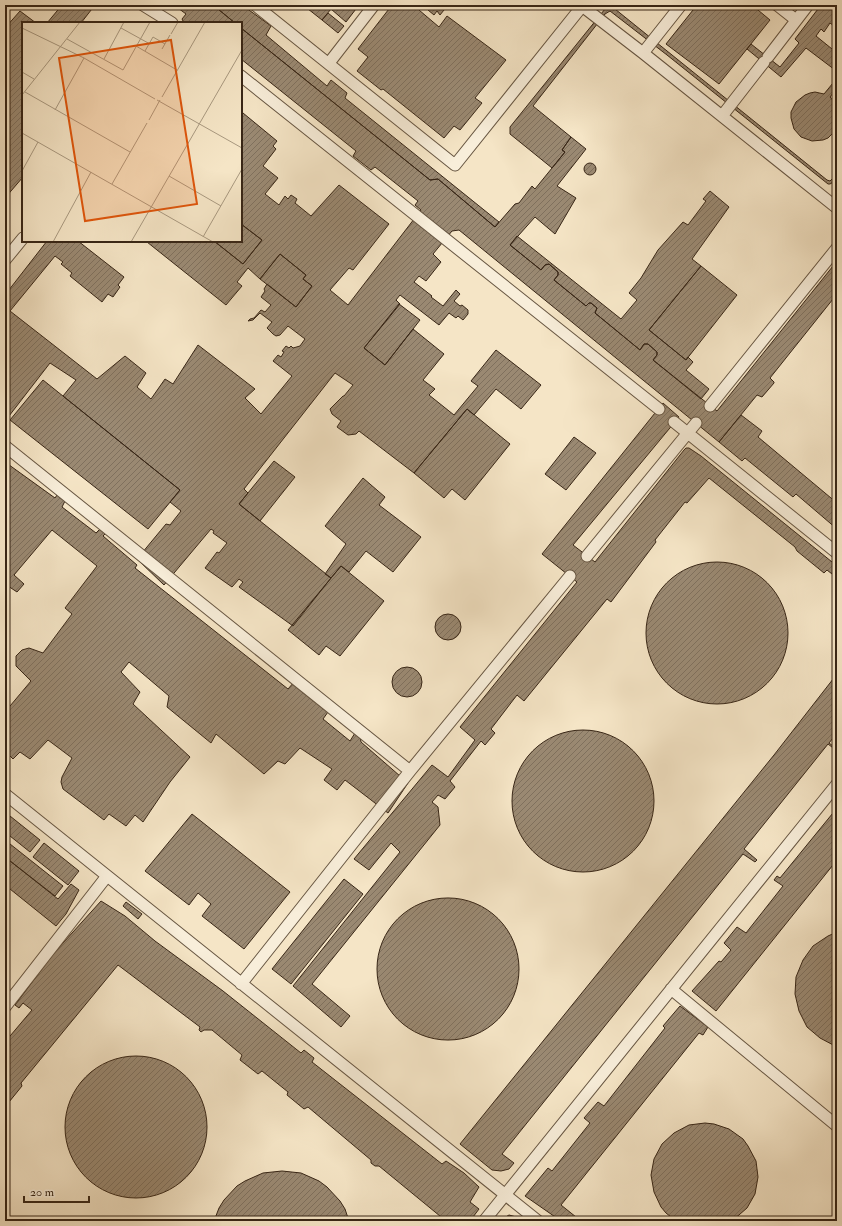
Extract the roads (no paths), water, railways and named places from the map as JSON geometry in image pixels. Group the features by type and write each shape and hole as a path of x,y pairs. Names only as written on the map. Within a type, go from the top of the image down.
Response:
{"lane":[{"path":"143,5 170,22"},
{"path":"255,5 455,165 583,6 837,208"},
{"path":"329,63 374,5"},
{"path":"643,53 681,5"},
{"path":"777,5 796,20"},
{"path":"722,116 808,5"},
{"path":"242,77 659,409"},
{"path":"5,260 22,239"},
{"path":"710,406 837,248"},
{"path":"674,422 837,553"},
{"path":"587,556 696,423"},
{"path":"5,446 410,772"},
{"path":"241,984 410,772 570,576"},
{"path":"484,1221 837,784"},
{"path":"5,794 538,1221"},
{"path":"5,1007 107,876"},
{"path":"671,989 837,1126"}]}
